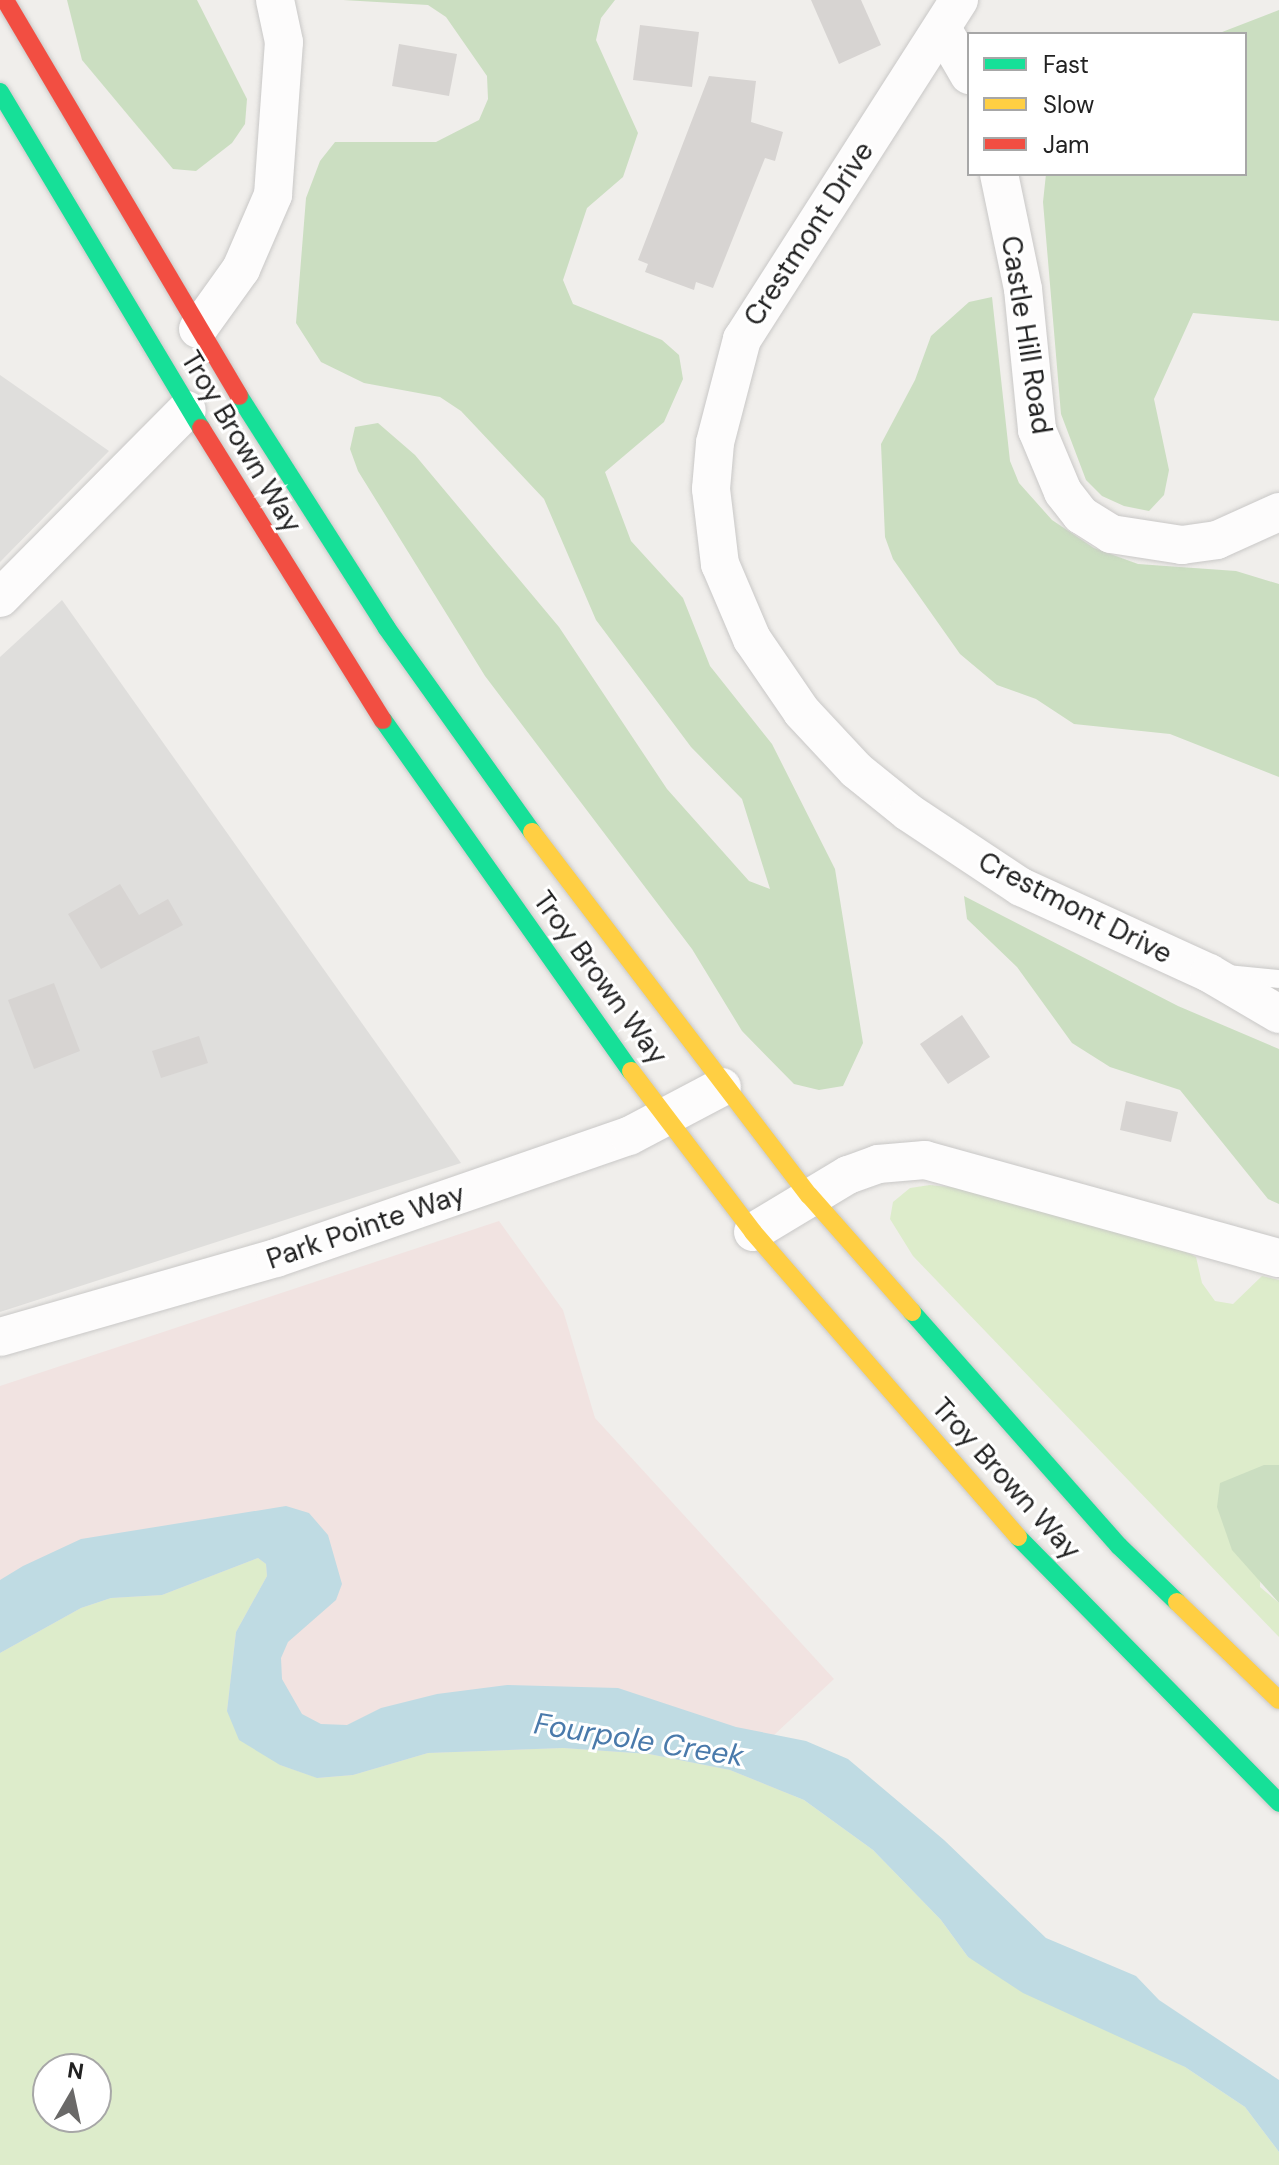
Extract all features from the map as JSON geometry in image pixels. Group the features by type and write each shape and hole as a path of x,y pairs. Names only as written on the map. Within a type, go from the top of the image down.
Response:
{"main road":[{"name":"Troy Brown Way","path":"5,0 198,329 386,627 722,1087 809,1195 1119,1546 1279,1700"},
{"name":"Troy Brown Way","path":"0,92 187,410 425,783 666,1119 753,1232 992,1511 1279,1803"}],"street":[{"path":"198,329 241,269 273,195 284,42 275,0"},
{"path":"951,15 967,68"},
{"name":"Crestmont Drive","path":"951,15 779,274 742,339 722,405 712,473 720,564 752,639 776,676 802,712 856,770 932,830 1021,887 1209,973 1279,1014"},
{"name":"Castle Hill Road","path":"999,176 1023,289 1037,430 1063,492 1081,515 1111,534 1182,545 1217,540 1279,512"},
{"path":"0,598 187,410"},
{"name":"Park Pointe Way","path":"0,1337 276,1258 666,1119 722,1087"},
{"path":"753,1232 809,1195 878,1164 925,1160 1279,1258"}],"lane":[{"path":"1209,973 1279,979"}],"shaded area":[{"path":"0,375 109,451 0,562"},
{"path":"62,600 461,1163 0,1312 0,657"},
{"path":"499,1221 563,1310 595,1418 834,1679 757,1751 1094,2165 0,2165 0,1386"}],"green space":[{"path":"67,0 197,0 247,99 245,124 232,143 196,171 173,169 82,60"},
{"path":"343,0 615,0 601,18 596,40 638,133 623,177 587,208 563,280 573,304 662,340 679,355 683,379 664,422 605,472 631,541 683,598 710,666 772,744 835,869 863,1043 843,1086 819,1090 794,1084 742,1031 692,949 485,676 358,471 350,449 355,427 378,423 415,455 559,627 667,789 749,881 770,889 742,799 691,747 596,620 544,499 461,411 440,397 364,383 321,362 296,323 306,198 320,161 335,142 436,142 479,120 488,99 487,76 446,17 428,5"},
{"path":"1279,10 1279,321 1193,313 1154,399 1169,470 1164,495 1149,511 1124,506 1102,496 1086,480 1061,414 1043,202 1046,176 1247,176 1247,32 1222,32"},
{"path":"992,297 1010,461 1019,483 1052,520 1094,548 1138,564 1236,571 1279,584 1279,777 1170,734 1074,724 1036,699 997,685 960,654 893,559 885,537 881,444 915,380 931,336 969,302"},
{"path":"964,896 1178,1006 1279,1049 1279,1204 1268,1199 1180,1090 1110,1067 1072,1043 1017,967 967,919"},
{"path":"930,1185 969,1189 1159,1238 1196,1257 1202,1283 1215,1301 1233,1304 1262,1276 1279,1280 1279,1465 1264,1465 1260,1587 1279,1603 1279,1637 913,1256 890,1219 893,1202 910,1188"},
{"path":"1264,1465 1279,1465 1279,1603 1232,1550 1217,1507 1220,1483"},
{"path":"258,1558 266,1564 267,1576 236,1632 227,1711 280,1765 318,1778 353,1775 428,1753 563,1748 649,1754 730,1770 804,1800 873,1850 941,1920 968,1957 1185,2067 1245,2107 1279,2152 1279,2165 0,2165 0,1653 81,1608 111,1598 162,1595"}],"water":[{"name":"Fourpole Creek","path":"286,1506 309,1513 328,1535 342,1584 336,1600 288,1642 281,1658 282,1679 302,1714 321,1724 347,1725 381,1708 437,1694 507,1685 618,1688 736,1727 806,1741 848,1759 944,1840 1046,1938 1136,1976 1159,2000 1279,2080 1279,2152 1245,2107 1185,2067 1023,1993 968,1957 941,1920 873,1850 804,1800 730,1770 649,1754 563,1748 428,1753 353,1775 317,1778 280,1765 239,1740 227,1711 236,1632 267,1576 266,1564 258,1558 162,1595 111,1598 81,1608 0,1653 0,1580 23,1566 81,1539"}],"building":[{"path":"811,0 861,0 881,45 839,64"},
{"path":"640,25 699,32 692,87 633,80"},
{"path":"399,44 457,54 449,96 392,86"},
{"path":"709,76 756,81 751,122 783,132 775,161 765,158 713,288 696,282 694,290 645,272 648,264 638,260"},
{"path":"120,884 139,915 168,899 183,925 101,969 68,914"},
{"path":"54,983 80,1051 34,1069 8,1000"},
{"path":"962,1015 990,1057 948,1084 920,1044"},
{"path":"199,1036 208,1063 161,1078 152,1051"},
{"path":"1126,1101 1178,1112 1171,1142 1120,1130"}],"traffic: fast":[{"path":"0,92 201,428"},
{"path":"239,396 386,627 532,832"},
{"path":"383,720 631,1071"},
{"path":"912,1312 1119,1546 1177,1602"},
{"path":"1018,1537 1279,1803"}],"traffic: slow":[{"path":"532,832 809,1195 912,1312"},
{"path":"631,1071 753,1232 1018,1537"},
{"path":"1177,1602 1279,1700"}],"traffic: jam":[{"path":"5,0 239,396"},
{"path":"201,428 383,720"}]}
